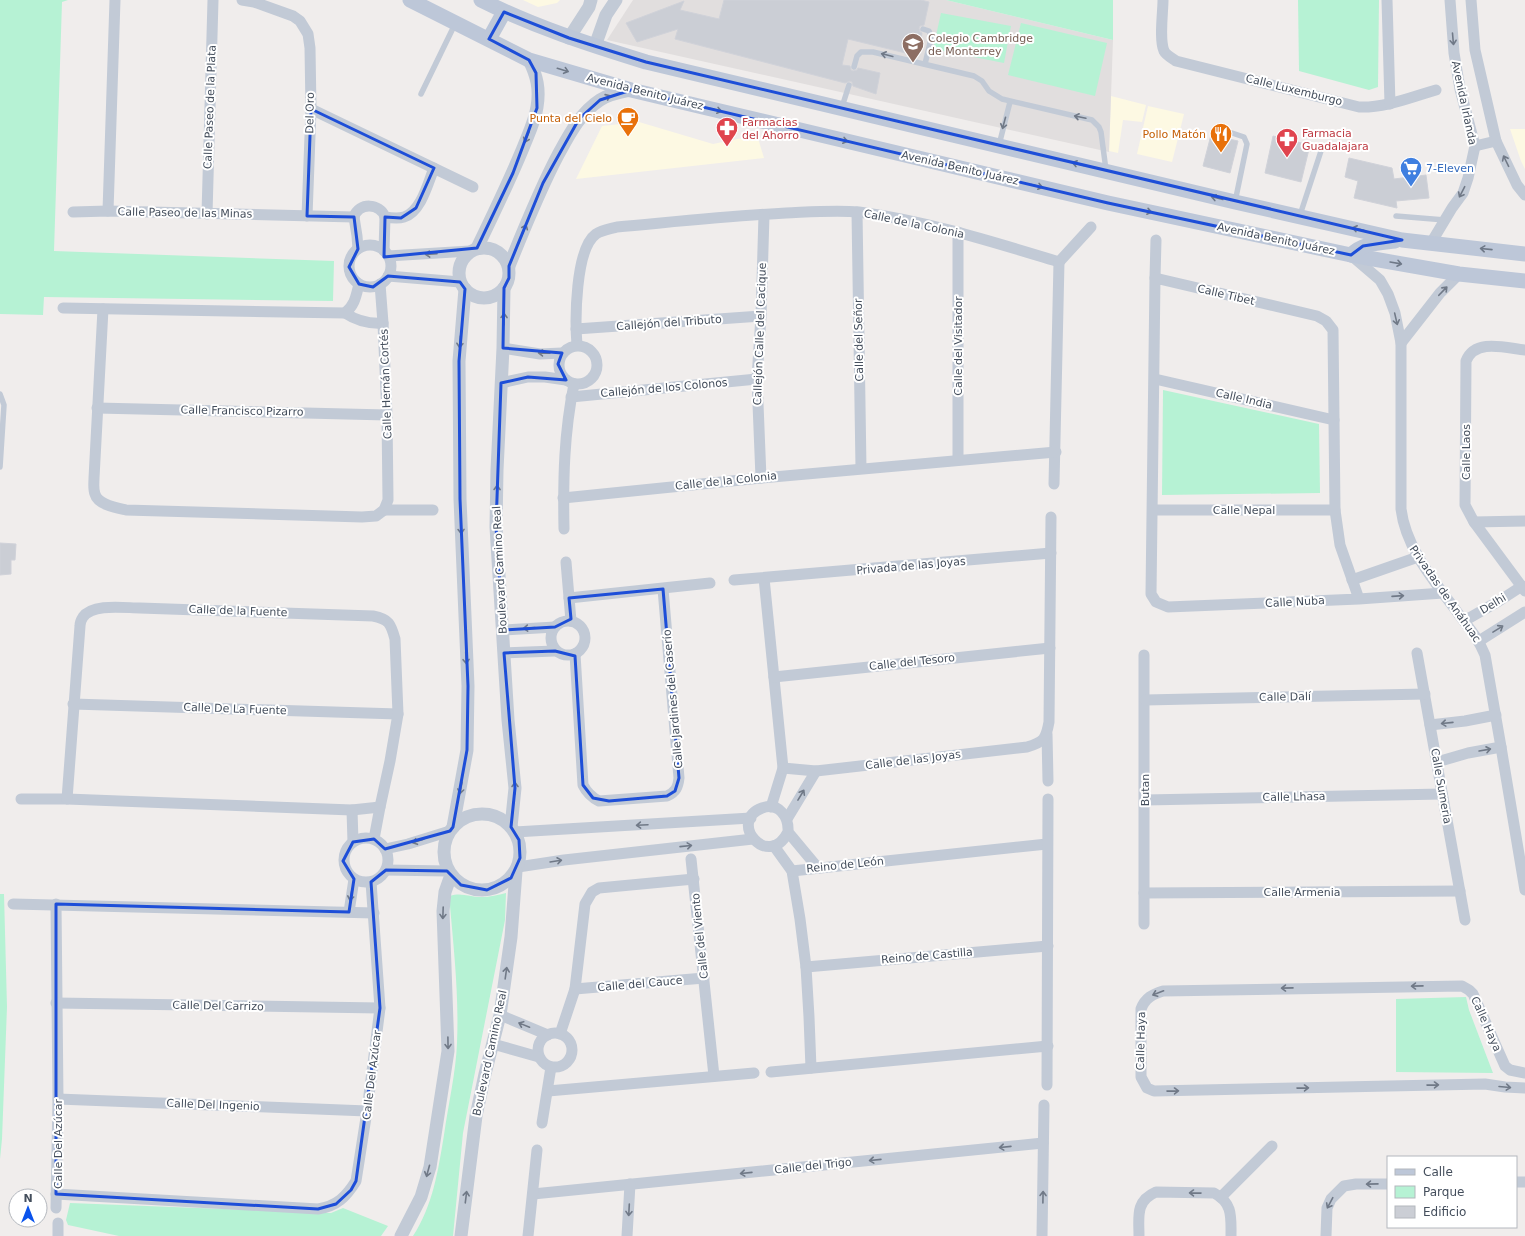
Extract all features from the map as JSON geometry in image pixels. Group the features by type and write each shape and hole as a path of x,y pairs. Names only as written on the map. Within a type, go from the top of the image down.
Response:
{"main road":[{"name":"Avenida Benito Juárez","path":"410,0 529,60 632,90 1108,203 1351,255 1459,274 1525,282"},
{"path":"481,0 504,12 569,38 646,62 1106,170 1235,202 1402,240 1525,254"},
{"path":"488,39 504,12"},
{"path":"1351,255 1357,248 1363,246 1402,240"}],"street":[{"name":"Calle Paseo de las Minas","path":"115,0 108,211 354,217"},
{"name":"Calle Paseo de la Plata","path":"207,214 213,0"},
{"name":"Del Oro","path":"242,0 254,2 293,16 300,21 308,34 310,48 312,109 307,216"},
{"path":"569,38 589,7 591,0"},
{"path":"595,46 606,15 616,0"},
{"name":"Calle Luxemburgo","path":"1163,0 1162,41 1164,51 1170,58 1176,61 1359,107 1373,107 1390,104 1436,90"},
{"path":"1387,0 1390,104"},
{"name":"Avenida Irlanda","path":"1432,243 1463,193 1475,146 1460,89 1454,53 1450,0"},
{"name":"Avenida Irlanda","path":"1471,0 1475,50 1496,141 1517,185 1525,195"},
{"path":"385,849 408,844 452,829 464,819 476,815 488,815 501,819 513,829 521,849 517,869 511,878 500,886 487,890 473,890 461,884 449,873 444,860 446,840 452,829 467,750 468,686 460,499 459,361 462,286 459,268 461,261 473,250 513,173 533,123 537,108 538,87 536,73 529,60"},
{"path":"388,276 462,286 470,294 485,298 499,294 509,278 509,266 543,183 579,119 600,100 614,94 632,90"},
{"path":"312,109 473,187"},
{"path":"1475,146 1496,141"},
{"path":"385,218 406,217 416,208 434,168"},
{"path":"370,206 380,210 385,218 386,254 390,263 388,276 380,284 373,287 359,284 350,274 350,260 358,249 358,236 354,217 355,213 359,209 370,206"},
{"path":"72,212 108,211"},
{"name":"Calle de la Colonia","path":"577,345 576,304 579,278 589,242 595,235 603,230 617,227 764,214 857,212 919,223 958,232 1059,262"},
{"name":"Calle del Señor","path":"857,212 861,468"},
{"name":"Callejón Calle del Cacique","path":"761,478 757,379 761,316 764,214"},
{"path":"1054,484 1056,452 1059,262 1091,227"},
{"name":"Calle del Visitador","path":"958,232 958,460"},
{"path":"1152,510 1156,240"},
{"path":"358,249 371,246 378,247 386,254 490,248 497,250 509,266"},
{"name":"Privadas de Anáhuac","path":"1351,255 1380,280 1388,294 1395,313 1401,344 1400,509 1405,531 1418,557 1479,641 1488,669 1525,890"},
{"path":"1401,344 1440,293 1459,274"},
{"name":"Calle Tibet","path":"1155,278 1317,316 1326,321 1333,330 1335,510 1340,545 1359,599"},
{"path":"345,313 355,302 359,284"},
{"path":"380,284 383,322"},
{"name":"Boulevard Camino Real","path":"504,288 496,527 508,720 515,788 513,829"},
{"name":"Calle Hernán Cortés","path":"63,308 345,313 351,317 366,322 383,322 389,486 388,500 384,510"},
{"path":"103,309 94,478 95,495 100,502 112,507 126,510 362,517 376,516 384,510 433,510"},
{"name":"Callejón del Tributo","path":"576,329 761,316"},
{"path":"502,383 528,377 545,377 570,382 585,383 595,376 598,364 594,353 589,348 577,345 566,349 562,353 558,364 559,370 570,382 571,397 564,447 564,529"},
{"name":"Calle Laos","path":"1523,589 1474,522 1465,505 1466,362 1469,354 1476,349 1486,346 1525,350"},
{"path":"503,348 540,354 562,353"},
{"name":"Callejón de los Colonos","path":"571,397 757,379"},
{"name":"Calle India","path":"1155,379 1334,420"},
{"name":"Calle Francisco Pizarro","path":"97,408 387,415"},
{"name":"Calle de la Colonia","path":"563,498 861,468 1056,452"},
{"name":"Calle Nepal","path":"1152,510 1335,510"},
{"name":"Calle Nuba","path":"1152,510 1152,594 1156,602 1168,607 1359,599 1443,593"},
{"path":"1048,781 1047,734 1049,722 1051,517"},
{"path":"1474,522 1525,522"},
{"name":"Privada de las Joyas","path":"734,580 1051,553"},
{"path":"1352,580 1418,557"},
{"path":"566,562 571,621"},
{"path":"764,578 783,768 771,807"},
{"path":"569,598 710,583"},
{"name":"Calle Jardines del Caserío","path":"575,654 583,785 587,793 599,801 667,796 671,794 675,791 679,778 664,589"},
{"name":"Delhi","path":"1464,621 1523,589"},
{"name":"Calle de la Fuente","path":"66,799 80,626 83,617 88,613 105,607 373,616 383,618 392,628 395,639 398,714 390,762 380,807"},
{"path":"1479,641 1525,612"},
{"path":"502,630 555,626 560,623 571,621 580,626 585,636 583,647 575,654 565,656 555,651 504,653"},
{"path":"555,626 550,636 552,646 555,651"},
{"name":"Calle del Tesoro","path":"774,677 1050,648"},
{"name":"Calle Sumeria","path":"1418,653 1464,920"},
{"name":"Butan","path":"1144,656 1144,924"},
{"name":"Calle Dalí","path":"1145,700 1425,694"},
{"name":"Calle De La Fuente","path":"73,704 398,714"},
{"path":"1430,725 1496,715"},
{"name":"Calle de las Joyas","path":"783,768 816,772 1028,747 1038,744 1044,740 1047,734"},
{"path":"1437,762 1468,753 1502,747"},
{"path":"787,819 816,772"},
{"name":"Calle Lhasa","path":"1145,800 1442,794"},
{"path":"20,799 66,799 352,810 380,807 374,839"},
{"path":"1048,799 1048,1085"},
{"path":"771,807 778,809 783,813 789,825 788,832 780,843 774,846 762,846 753,839 749,829 751,818 759,809 771,807"},
{"path":"352,810 353,842"},
{"path":"513,829 751,818"},
{"path":"788,832 818,868"},
{"path":"360,838 374,839 381,843 388,856 386,870 377,879 371,882 363,882 354,879 345,868 343,861 344,854 353,842 360,838"},
{"path":"517,869 564,860 753,839"},
{"name":"Reino de León","path":"811,1068 806,967 792,871 1047,844"},
{"path":"774,846 792,871"},
{"path":"691,859 694,879"},
{"name":"Boulevard Camino Real","path":"461,1236 476,1116 500,1015 511,937 517,869"},
{"path":"386,870 449,873"},
{"path":"401,1236 421,1197 430,1167 444,1083 448,1051 443,911 449,873"},
{"path":"349,912 354,879"},
{"name":"Calle del Viento","path":"560,1034 575,989 585,904 592,892 599,888 694,879 714,1076"},
{"name":"Calle Del Azúcar","path":"56,904 58,1099 56,1194 318,1209 336,1204 351,1190 356,1181 367,1111 380,1008 371,882"},
{"name":"Calle Armenia","path":"1144,893 1460,891"},
{"path":"13,904 374,913"},
{"name":"Reino de Castilla","path":"806,967 1048,946"},
{"name":"Calle del Cauce","path":"575,989 704,978"},
{"name":"Calle Haya","path":"1525,1073 1510,1070 1505,1066 1473,994 1470,990 1462,986 1163,990 1152,994 1147,998 1141,1009 1141,1077 1147,1088 1154,1092 1485,1084 1525,1088"},
{"name":"Calle Del Carrizo","path":"56,1003 380,1008"},
{"path":"493,1044 539,1057 546,1065 551,1067 563,1065 571,1057 572,1051 569,1040 560,1034 548,1035 500,1015"},
{"path":"539,1057 538,1047 540,1042 548,1035"},
{"path":"771,1072 1048,1046"},
{"path":"542,1123 551,1067"},
{"path":"548,1091 754,1073"},
{"name":"Calle Del Ingenio","path":"58,1099 367,1111"},
{"path":"1042,1236 1044,1105"},
{"name":"Calle del Trigo","path":"533,1194 1043,1143"},
{"path":"1221,1196 1272,1146"},
{"path":"528,1236 537,1150"},
{"path":"627,1236 630,1184"},
{"path":"1326,1236 1327,1208 1331,1199 1344,1186 1356,1184 1387,1184"},
{"path":"1139,1236 1139,1213 1141,1204 1145,1199 1156,1192 1214,1193 1221,1196 1227,1202 1230,1220 1230,1236"},
{"path":"56,1194 56,1208"},
{"path":"58,1223 58,1236"}],"lane":[{"path":"421,94 455,24"},
{"path":"923,29 929,31 931,36 925,64"},
{"path":"854,67 857,56 860,52 866,51 925,64 974,76 982,81 989,91 995,96 1010,102 1092,120 1099,127 1101,132 1106,170"},
{"path":"842,108 849,85"},
{"path":"999,145 1010,102"},
{"path":"1229,132 1244,137 1247,144 1235,202"},
{"path":"1299,216 1321,151"},
{"path":"1396,216 1445,220"},
{"path":"0,394 4,405 0,467"}],"highlighted area":[{"path":"504,12 569,38 646,62 1402,240 1363,246 1351,255 1108,203 631,90 600,100 579,119 543,183 509,266 509,278 504,288 503,348 562,353 558,364 566,380 528,377 501,383 496,527 503,630 555,627 571,619 569,598 663,589 679,778 675,791 667,796 609,801 593,798 583,785 575,656 555,651 504,653 515,788 511,827 519,840 520,858 511,878 487,890 461,885 447,871 386,870 371,882 380,1008 356,1181 351,1190 336,1204 318,1209 56,1194 56,904 349,912 354,879 343,861 353,842 374,839 385,849 450,831 453,827 467,750 468,686 460,499 459,361 465,289 460,282 388,276 373,287 359,284 349,267 358,249 354,217 307,216 311,109 434,168 416,208 401,218 385,217 384,257 477,248 513,173 537,108 536,73 529,60 489,39"}],"shaded area":[{"path":"523,0 560,0 557,3 538,7"},
{"name":"Colegio Cambridge de Monterrey","path":"633,0 946,0 1113,40 1109,152 607,40"},
{"path":"1111,96 1146,105 1142,122 1123,120 1118,153 1109,151"},
{"path":"1148,106 1184,114 1172,162 1137,154"},
{"path":"639,122 713,144 757,135 764,158 576,179 602,126"},
{"path":"1510,129 1525,129 1525,169 1521,161"}],"green space":[{"path":"0,0 68,0 62,2 54,251 334,261 333,301 44,297 43,315 0,314"},
{"path":"946,0 1113,0 1113,40"},
{"path":"1298,0 1379,0 1378,87 1369,90 1299,71"},
{"path":"941,13 1011,26 1004,63 933,49"},
{"path":"1021,23 1107,43 1095,96 1008,75"},
{"path":"1163,390 1319,424 1320,493 1162,495"},
{"path":"506,893 505,920 463,1133 453,1236 413,1236 420,1224 430,1200 437,1175 455,1066 457,1043 456,974 450,896 462,895 484,897"},
{"path":"0,894 4,894 7,1007 0,1159"},
{"path":"1466,997 1469,1010 1493,1073 1396,1072 1396,999"},
{"path":"70,1203 331,1213 343,1208 388,1226 381,1236 119,1236 68,1225 66,1220"}],"building":[{"path":"724,0 921,0 929,2 924,25 920,26 919,28 920,32 922,33 918,56 848,39 842,65 850,66 851,70 853,71 857,70 858,68 880,73 876,94 853,86 852,82 850,81 845,83 675,39 678,29 637,42 626,23 684,1 680,10 719,19"},
{"name":"Pollo Matón","path":"1211,135 1238,141 1230,173 1203,166"},
{"name":"Farmacia Guadalajara","path":"1273,136 1310,145 1301,182 1265,173"},
{"path":"1349,158 1392,168 1394,179 1426,175 1429,198 1396,201 1397,208 1354,198 1358,181 1345,177"},
{"path":"0,543 16,544 15,560 11,560 11,574 0,575"}],"place":[{"name":"Colegio Cambridge de Monterrey","path":"913,64"},
{"name":"Punta del Cielo","path":"628,138"},
{"name":"Farmacias del Ahorro","path":"727,148"},
{"name":"Pollo Matón","path":"1221,154"},
{"name":"Farmacia Guadalajara","path":"1287,158"},
{"name":"7-Eleven","path":"1411,188"}]}
